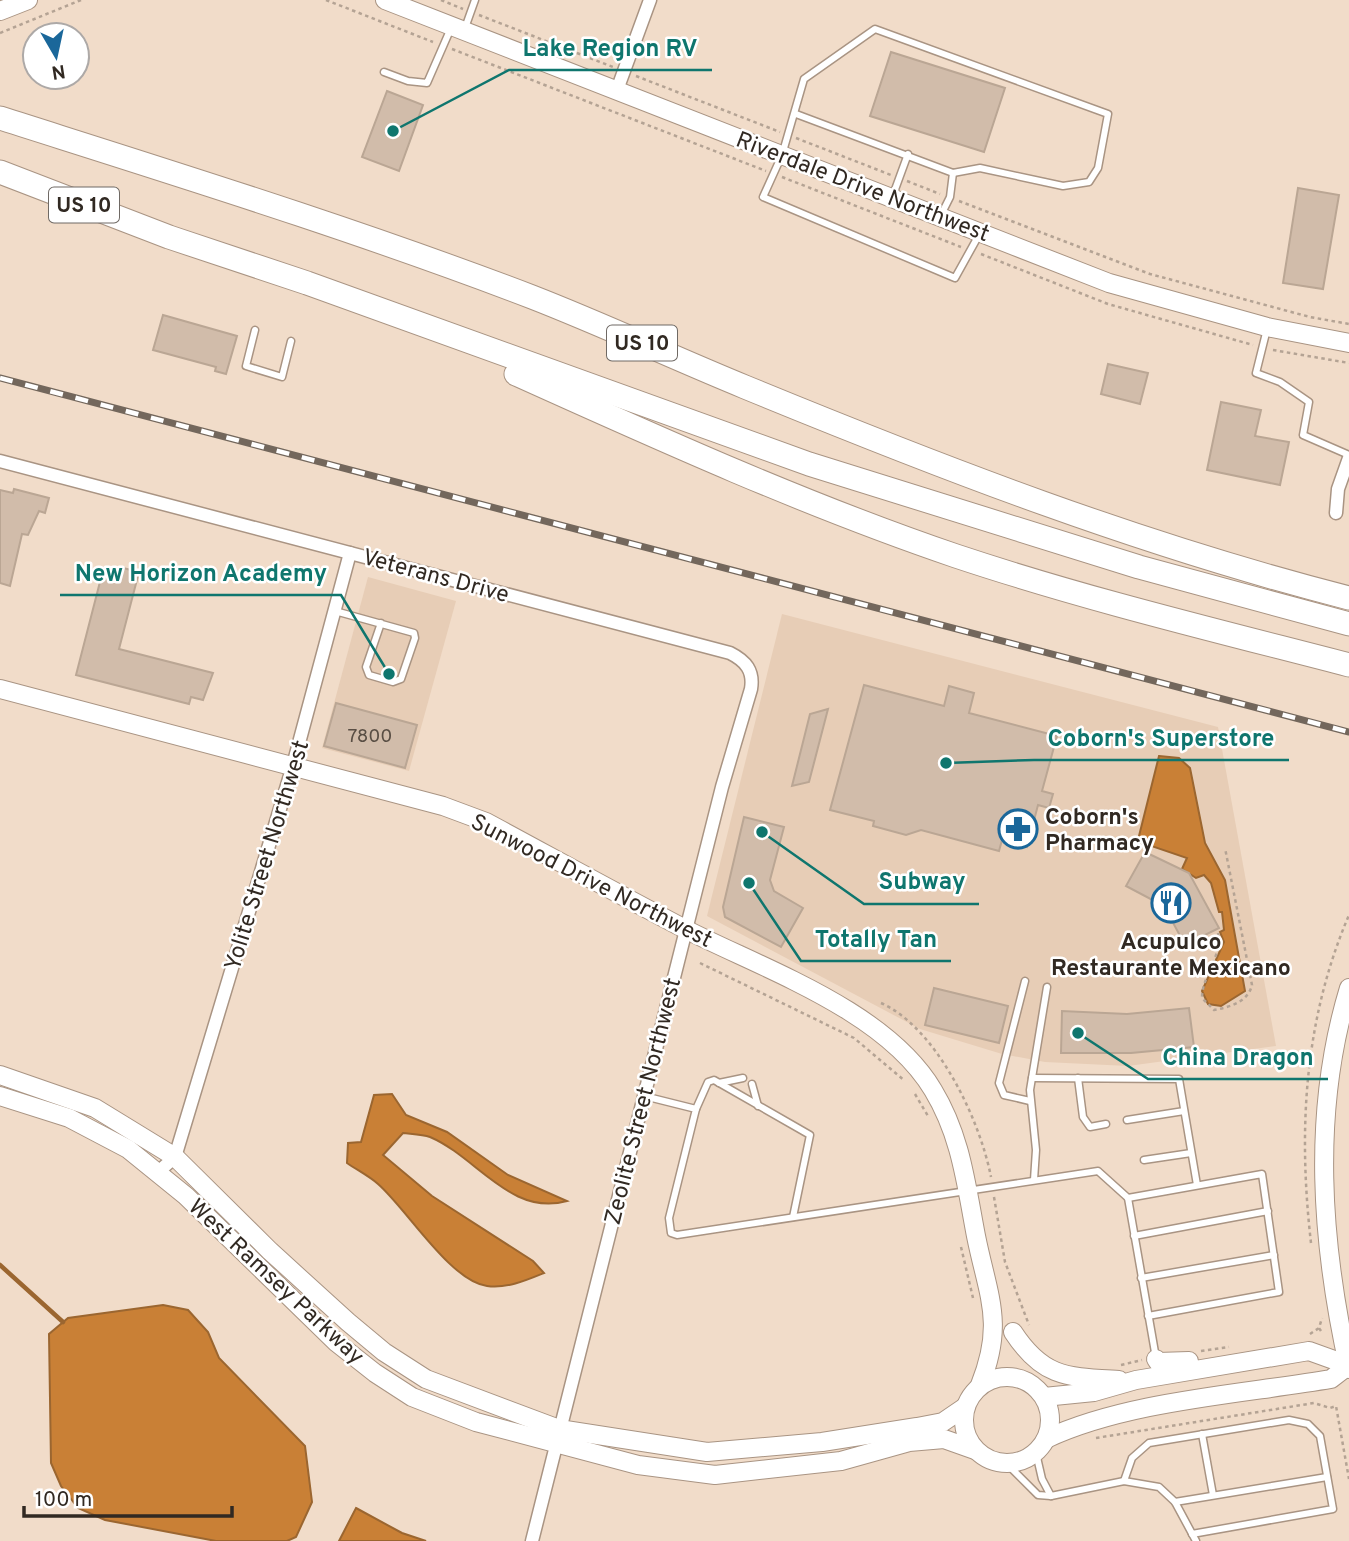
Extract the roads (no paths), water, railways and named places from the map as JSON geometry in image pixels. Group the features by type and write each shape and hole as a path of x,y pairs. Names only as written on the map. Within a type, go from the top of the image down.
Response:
{"highway":[{"name":"US 10","path":"0,118 336,224 535,298 981,481 1162,545 1349,598"},
{"name":"US 10","path":"0,172 169,237 916,499 1139,567 1349,624"},
{"path":"432,330 515,374 574,400 745,474 919,543 1017,576 1349,665"},
{"path":"885,443 1100,513 1349,585"}],"street":[{"path":"0,11 28,0"},
{"name":"Riverdale Drive Northwest","path":"386,0 1109,283 1267,327 1349,343"},
{"path":"617,90 650,0"},
{"path":"1336,513 1338,489 1349,456"},
{"name":"Veterans Drive","path":"0,461 730,653 746,663"},
{"name":"Yolite Street Northwest","path":"175,1157 292,769 350,552"},
{"name":"Zeolite Street Northwest","path":"532,1541 643,1096 751,689 752,673 746,663"},
{"name":"Sunwood Drive Northwest","path":"0,689 292,769 443,806 486,822 837,1006 894,1045 932,1088 948,1118 969,1190 982,1268 984,1304"},
{"path":"1349,988 1329,1083 1324,1166 1326,1225 1349,1366"},
{"name":"West Ramsey Parkway","path":"0,1075 95,1108 175,1157 270,1251 384,1352 426,1379 558,1437 638,1465 715,1475 841,1461 909,1442 944,1439 975,1450"},
{"name":"West Ramsey Parkway","path":"0,1096 69,1118 128,1149 186,1196 337,1343 375,1373 412,1396 476,1422 558,1437 707,1452 822,1442 917,1427 943,1422 965,1407"},
{"path":"158,1173 175,1157"},
{"path":"984,1304 993,1348 981,1385 965,1407 966,1434 975,1450 989,1460 1006,1463 1017,1462 1074,1426 1129,1412 1331,1379 1349,1366"},
{"path":"984,1304 1037,1363 1065,1374 1136,1380"},
{"path":"1017,1339 1050,1410 1041,1446"},
{"path":"981,1385 1007,1376 1039,1391 1094,1392 1136,1380 1309,1351 1349,1366"},
{"path":"1156,1359 1158,1362 1172,1364 1213,1357 1252,1361"}],"lane":[{"path":"384,72 408,81 427,83 443,46 471,11 475,0"},
{"path":"796,114 953,173 980,168 1063,186 1088,182 1098,168 1108,114 875,29 804,79 789,135 763,197 955,278 980,232"},
{"path":"892,197 908,154"},
{"path":"941,216 950,197 953,173"},
{"path":"1267,327 1256,373 1280,382 1309,402 1303,435 1349,456"},
{"path":"255,330 246,366 282,377 291,341"},
{"path":"335,611 381,623 414,632 415,639 401,678 393,682 369,675 366,667 381,623"},
{"path":"1025,981 999,1083 1004,1095 1030,1101"},
{"path":"1034,1180 1036,1150 1030,1101 1047,986"},
{"path":"1032,1078 1179,1079 1197,1185"},
{"path":"1078,1078 1083,1117 1090,1126 1106,1124"},
{"path":"719,1083 743,1079"},
{"path":"793,1217 810,1135 714,1080 708,1082 696,1110 669,1218 671,1233 677,1235 1098,1171 1128,1198 1156,1359 1155,1377"},
{"path":"752,1084 758,1106"},
{"path":"643,1096 696,1110"},
{"path":"1127,1121 1184,1111"},
{"path":"1144,1160 1191,1153"},
{"path":"1128,1198 1262,1174 1279,1292 1148,1316"},
{"path":"1134,1236 1268,1211"},
{"path":"1141,1278 1274,1255"},
{"path":"1124,1481 1132,1458 1149,1443 1289,1420 1308,1424 1320,1436 1333,1509 1192,1534"},
{"path":"1202,1434 1213,1495"},
{"path":"1041,1446 1039,1471 1051,1496"},
{"path":"1006,1463 1038,1495 1051,1496 1124,1481 1159,1487 1175,1502 1196,1541"},
{"path":"1175,1502 1327,1476"}],"waterway":[{"path":"0,1265 63,1322"}],"railway":[{"path":"0,378 1349,732"}],"place":[{"name":"Lake Region RV","path":"393,131"},
{"name":"New Horizon Academy","path":"389,674"},
{"name":"Coborn's Superstore","path":"946,763"},
{"name":"Coborn's Pharmacy","path":"1018,829"},
{"name":"Subway","path":"762,832"},
{"name":"Totally Tan","path":"749,883"},
{"name":"Acupulco Restaurante Mexicano","path":"1171,903"},
{"name":"China Dragon","path":"1078,1033"}]}
